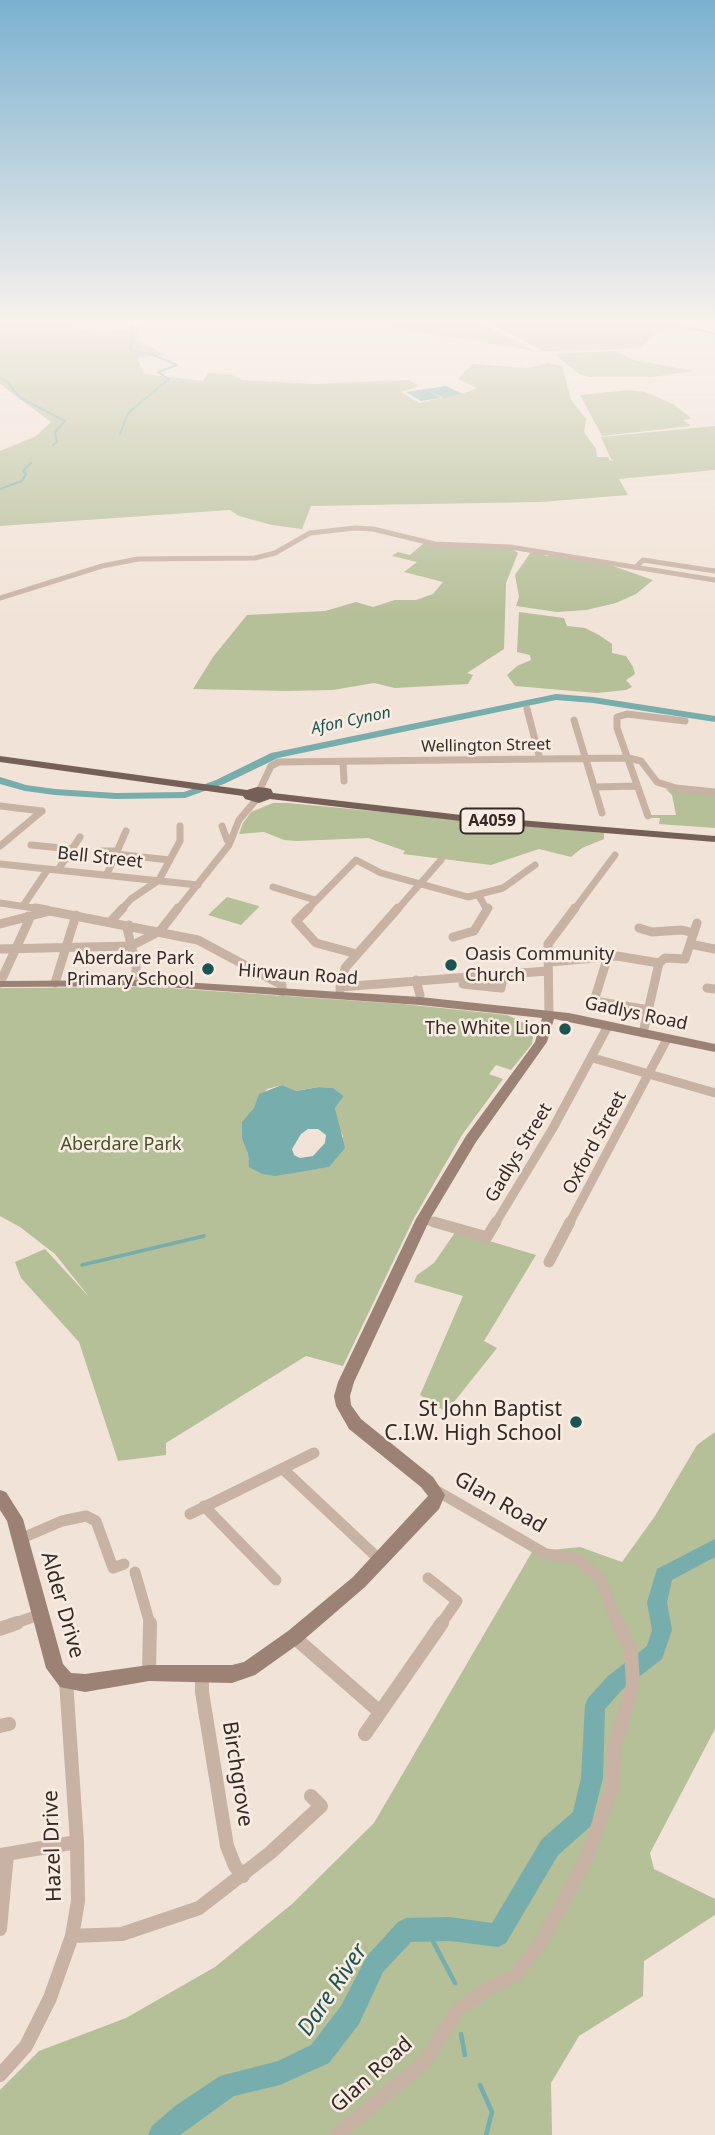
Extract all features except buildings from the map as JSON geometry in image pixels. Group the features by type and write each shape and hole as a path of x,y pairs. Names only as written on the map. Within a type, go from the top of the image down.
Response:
{"main road":[{"name":"A4059","path":"0,759 212,790 471,819 715,839"}],"street":[{"path":"0,598 138,559 255,558 275,554 310,533 355,528 373,529 435,544 510,547 636,566 683,577 715,580"},
{"path":"636,566 643,560 713,571"},
{"path":"527,709 540,759"},
{"path":"648,816 617,728 619,715 685,721"},
{"path":"574,720 602,813"},
{"path":"628,758 641,761 651,777 666,785 715,792"},
{"name":"Wellington Street","path":"258,795 271,766 279,762 628,758"},
{"path":"343,762 344,781"},
{"path":"594,787 638,786"},
{"path":"0,949 132,945 160,931 231,840 239,820 258,795"},
{"path":"0,846 42,811 2,808"},
{"path":"111,921 131,899 159,880 180,841 180,826"},
{"path":"222,826 227,840 231,840"},
{"path":"107,874 126,831"},
{"path":"58,870 80,837"},
{"path":"31,845 71,849"},
{"path":"98,851 170,860"},
{"path":"549,1015 548,944 615,855"},
{"path":"357,954 316,943 296,921 355,860 381,873 468,897 503,888 535,865"},
{"path":"441,860 345,968 340,991 416,980 549,967 608,956 659,963"},
{"name":"Bell Street","path":"0,864 198,885"},
{"path":"23,906 48,869"},
{"path":"273,887 315,900"},
{"path":"453,937 474,931 482,921 488,908 479,896"},
{"path":"0,902 111,921 198,940 282,985 282,992"},
{"path":"0,924 50,911"},
{"path":"55,983 76,915"},
{"path":"0,984 29,920 28,916"},
{"path":"643,1034 659,963 665,958 685,958 697,923"},
{"path":"129,925 136,982"},
{"path":"639,928 652,932 682,930 694,933"},
{"path":"690,944 715,948"},
{"path":"608,956 594,1001 650,1010"},
{"path":"463,984 501,988 504,972"},
{"path":"416,980 420,995"},
{"name":"Hirwaun Road","path":"0,984 136,982 282,992 340,991 549,1015"},
{"name":"Gadlys Road","path":"549,1015 715,1048"},
{"name":"Glan Road","path":"337,2135 424,2062 459,2009 491,1987 515,1976 540,1944 586,1860 612,1787 615,1746 633,1685 631,1650 600,1578 576,1558 546,1554 437,1491 355,1424 344,1406 342,1396 423,1219 471,1139 541,1042 549,1015"},
{"name":"Gadlys Street","path":"423,1219 487,1237 593,1058 608,1026"},
{"name":"Oxford Street","path":"549,1262 667,1039"},
{"path":"593,1058 715,1093"},
{"path":"190,1514 284,1470 314,1452"},
{"path":"284,1470 381,1561"},
{"path":"66,1681 85,1683 149,1673 232,1674 249,1670 294,1637 381,1561 433,1504 437,1491"},
{"path":"0,1497 15,1519 20,1539 62,1521 86,1516 96,1521 113,1568 129,1568 150,1619 149,1673"},
{"path":"204,1506 276,1580"},
{"name":"Alder Drive","path":"20,1539 55,1668 66,1681"},
{"path":"365,1734 457,1601 428,1578"},
{"path":"0,1629 41,1614"},
{"path":"294,1637 380,1712"},
{"name":"Birchgrove","path":"202,1674 202,1692 228,1846 234,1866 243,1876"},
{"name":"Hazel Drive","path":"0,2075 26,2046 50,1998 72,1936 78,1901 77,1842 66,1681"},
{"path":"72,1936 122,1934 199,1908 243,1876 321,1806 311,1796"},
{"path":"0,1929 4,1855 77,1842"}],"green space":[{"path":"48,420 586,420 584,432 596,449 597,457 608,457 610,461 614,460 611,459 601,437 715,426 715,470 619,479 628,495 541,502 311,506 302,529 272,525 239,516 230,510 0,526 0,451 36,436 51,422"},
{"path":"593,420 686,420 683,420 691,426 602,436"},
{"path":"423,544 512,549 518,553 506,583 504,649 467,673 473,675 468,684 395,688 374,683 333,690 287,691 193,689 213,657 247,615 325,611 356,602 373,607 395,600 416,600 433,594 443,582 404,572 417,562 392,556 398,552 410,555"},
{"path":"531,552 610,565 653,580 636,594 616,603 586,610 557,612 516,606 519,597 515,575"},
{"path":"519,612 564,618 567,626 585,628 599,635 612,644 612,653 626,656 633,667 635,674 626,680 632,687 597,693 515,686 507,675 517,666 531,660 530,655 517,652"},
{"path":"666,789 715,795 715,828 659,824 660,818 651,818 651,815 676,815 672,795"},
{"path":"273,803 604,833 604,839 582,848 571,857 539,849 491,865 403,854 405,851 368,838 297,841 284,840 264,832 239,834 251,812"},
{"path":"227,897 259,907 241,925 208,915"},
{"name":"Aberdare Park","path":"154,987 403,1004 507,1015 524,1023 533,1037 532,1044 511,1070 496,1065 489,1074 503,1079 462,1135 414,1218 343,1366 306,1356 166,1443 166,1455 118,1461 79,1342 21,1278 15,1262 45,1249 90,1298 55,1254 20,1227 0,1216 0,988","holes":["282,1085 295,1091 333,1088 344,1096 335,1108 343,1136 329,1167 277,1174 248,1160 242,1139 254,1108 267,1089"]},
{"path":"456,1231 536,1255 484,1341 497,1348 446,1412 420,1395 463,1296 414,1282 417,1275 434,1263"},
{"path":"715,1432 715,1729 650,1853 654,1869 715,1899 715,1915 644,1961 643,1996 579,2036 551,2083 552,2135 0,2135 0,2090 39,2051 126,2018 215,1967 292,1904 374,1823 532,1552 580,1547 622,1562 655,1516 697,1445"}],"water":[{"path":"282,1085 296,1091 319,1087 333,1088 344,1096 335,1108 345,1148 329,1167 275,1176 262,1174 249,1167 248,1154 242,1139 242,1122 254,1108 259,1094","holes":["308,1129 318,1129 326,1135 325,1143 313,1156 300,1158 294,1155 292,1149 301,1134"]}],"waterway":[{"path":"53,445 57,442 55,432 65,421 62,420"},
{"path":"120,434 125,420"},
{"path":"0,489 22,481 26,474 23,471 31,463"},
{"name":"Afon Cynon","path":"0,780 25,788 55,792 116,796 185,795 220,782 275,755 556,697 715,719"},
{"path":"82,1265 204,1236"},
{"name":"Dare River","path":"161,2135 184,2115 229,2085 280,2073 320,2054 350,2015 375,1964 406,1930 450,1929 498,1935 550,1847 583,1818 592,1778 595,1705 615,1683 655,1652 662,1630 657,1602 664,1575 715,1547"},
{"path":"427,1930 455,1983"},
{"path":"461,2034 465,2055"},
{"path":"480,2085 492,2112 486,2135"}],"place":[{"name":"Oasis Community Church","path":"451,965"},
{"name":"Aberdare Park Primary School","path":"208,969"},
{"name":"The White Lion","path":"565,1029"},
{"name":"St John Baptist C.I.W. High School","path":"576,1422"}]}
